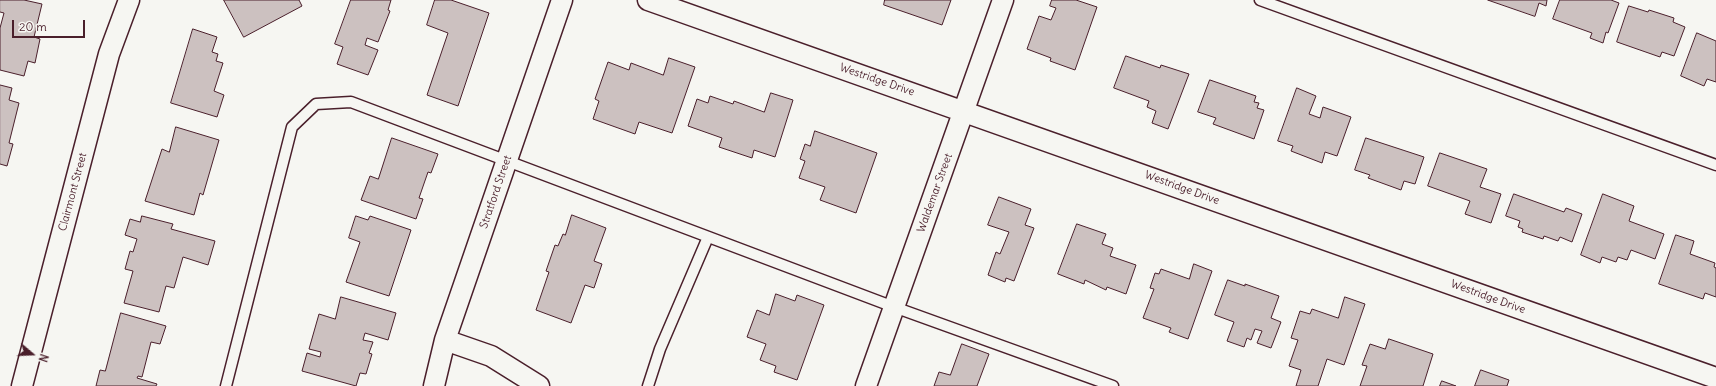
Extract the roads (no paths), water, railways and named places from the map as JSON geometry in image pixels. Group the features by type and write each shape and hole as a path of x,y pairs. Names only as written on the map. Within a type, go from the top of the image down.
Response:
{"street":[{"name":"Clairmont Street","path":"22,386 109,54 129,0"},
{"name":"Stratford Street","path":"434,386 445,340 562,0"},
{"name":"Westridge Drive","path":"648,0 1716,378"},
{"name":"Waldemar Street","path":"866,386 1004,0"},
{"path":"445,340 491,356 539,386"}],"lane":[{"path":"1260,0 1716,165"},
{"path":"226,386 292,127 316,104 351,102 506,162 894,307 1087,382 1112,386"},
{"path":"648,386 660,349 708,237"}]}
